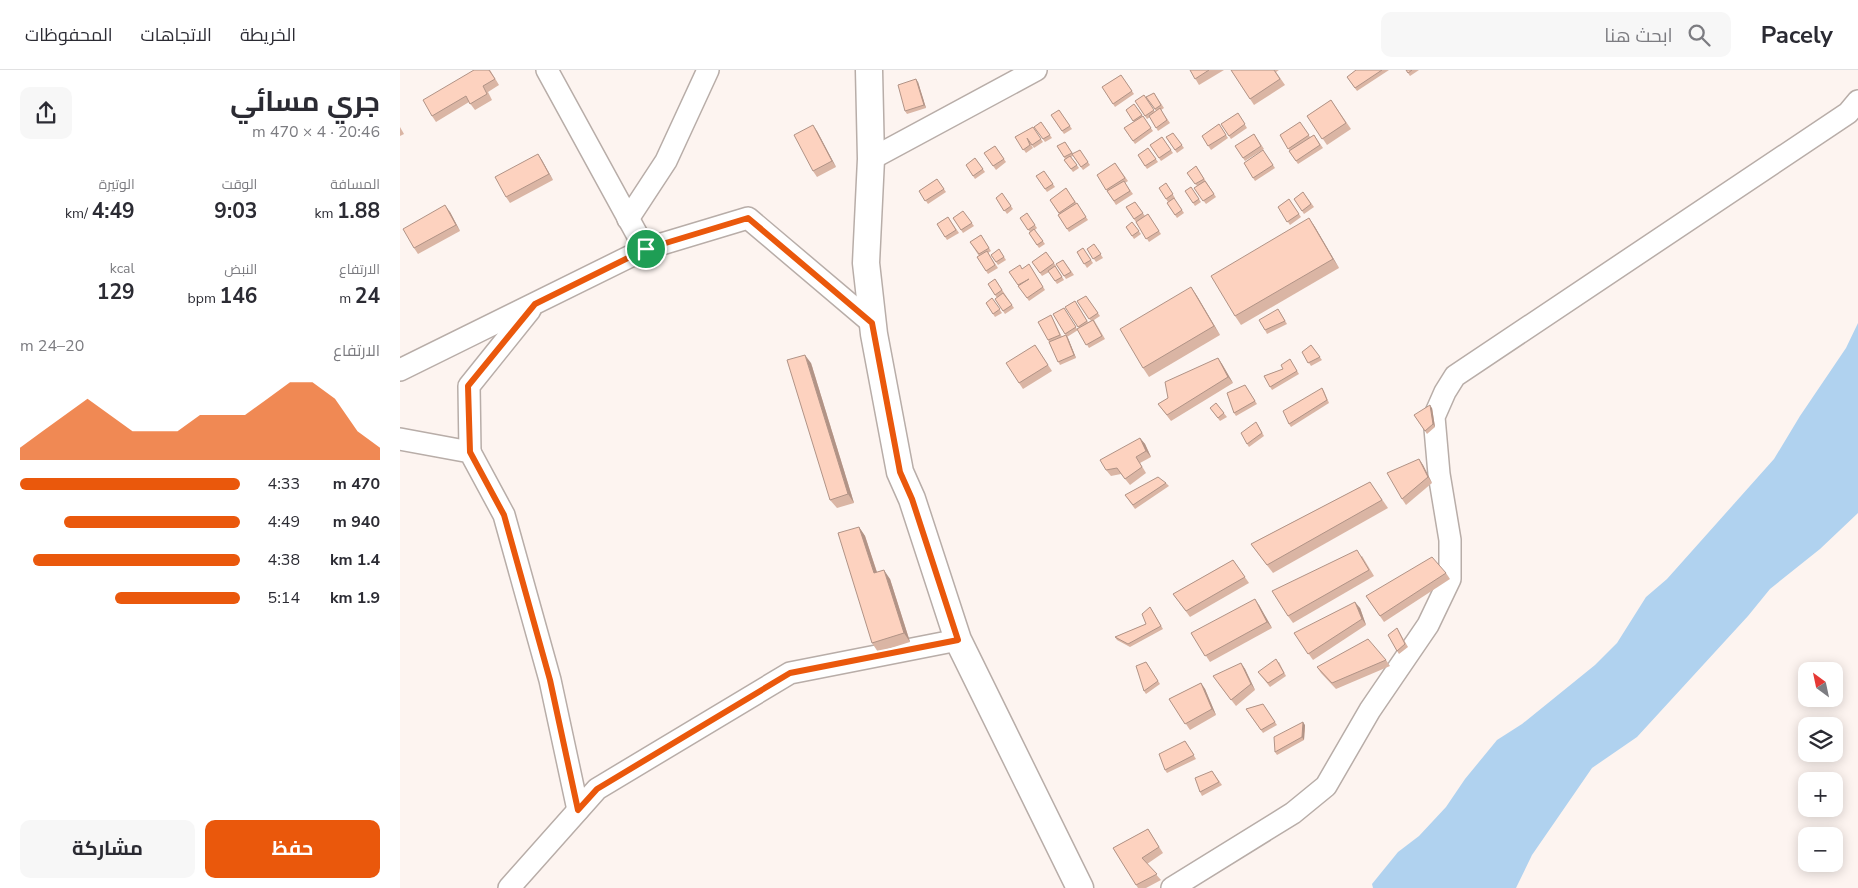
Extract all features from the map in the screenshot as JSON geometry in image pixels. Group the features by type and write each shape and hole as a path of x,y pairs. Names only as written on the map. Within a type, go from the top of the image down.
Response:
{"street":[{"path":"546,70 646,249"},
{"path":"628,219 666,162 708,70"},
{"path":"869,70 871,159 866,263 872,323 900,472 912,499 958,640 1080,888"},
{"path":"871,159 1036,70"},
{"path":"1172,888 1293,813 1326,786 1370,710 1428,625 1450,579 1450,540 1439,474 1434,418 1445,392 1455,376 1848,113 1858,101"},
{"path":"400,370 646,249 748,218 872,323"},
{"path":"535,304 468,386 470,452 504,515 550,680 578,810"},
{"path":"400,439 470,452"},
{"path":"509,888 597,789 790,673 958,640"}],"water":[{"path":"1858,323 1858,513 1820,549 1770,589 1748,616 1637,737 1592,768 1532,855 1516,888 1373,888 1372,884 1398,852 1419,836 1446,807 1465,779 1497,740 1522,724 1595,665 1617,643 1646,597 1667,579 1774,459 1800,416 1846,348"}],"building":[{"path":"474,70 489,70 495,79 483,86 487,94 470,104 466,96 432,116 423,100"},
{"path":"1190,70 1209,70 1195,79"},
{"path":"1231,70 1274,70 1280,79 1250,99"},
{"path":"1356,70 1382,70 1355,88 1347,77"},
{"path":"1121,75 1132,91 1113,104 1102,87"},
{"path":"916,79 924,105 905,111 898,85"},
{"path":"1154,93 1161,105 1155,109 1146,97"},
{"path":"1144,95 1154,110 1145,116 1135,101"},
{"path":"1331,100 1346,123 1322,139 1307,116"},
{"path":"1134,104 1142,115 1133,121 1126,110"},
{"path":"1160,108 1167,120 1156,128 1149,116"},
{"path":"1059,110 1070,126 1062,131 1051,115"},
{"path":"1238,113 1245,124 1229,136 1221,124"},
{"path":"1143,116 1151,128 1133,141 1124,128"},
{"path":"1041,122 1050,135 1043,139 1034,127"},
{"path":"1300,122 1309,135 1288,149 1280,135"},
{"path":"1219,124 1226,135 1208,146 1202,136"},
{"path":"813,125 832,161 813,171 794,135"},
{"path":"1033,127 1041,139 1032,145 1027,138 1030,145 1023,150 1015,137"},
{"path":"1173,133 1182,145 1175,150 1166,137"},
{"path":"1254,134 1261,146 1243,158 1235,146"},
{"path":"1314,135 1320,145 1296,161 1289,151"},
{"path":"1162,137 1171,150 1159,158 1150,145"},
{"path":"1065,142 1072,153 1064,157 1057,146"},
{"path":"995,146 1004,159 993,166 984,153"},
{"path":"1148,148 1156,159 1145,166 1138,155"},
{"path":"1080,150 1088,162 1081,167 1072,154"},
{"path":"1263,150 1273,165 1253,178 1244,163"},
{"path":"538,154 549,174 506,197 495,177"},
{"path":"1070,156 1077,165 1071,169 1064,160"},
{"path":"975,158 983,169 973,176 966,165"},
{"path":"1115,163 1125,178 1106,190 1097,175"},
{"path":"1196,166 1204,179 1195,184 1187,173"},
{"path":"1044,171 1053,184 1045,189 1036,176"},
{"path":"937,179 944,189 925,201 919,191"},
{"path":"1124,181 1130,191 1114,201 1107,191"},
{"path":"1205,181 1214,194 1203,201 1194,188"},
{"path":"1166,183 1173,194 1166,199 1159,188"},
{"path":"1191,187 1199,199 1193,203 1185,191"},
{"path":"1066,188 1075,202 1059,213 1050,200"},
{"path":"1303,192 1311,204 1302,211 1294,199"},
{"path":"1002,193 1011,206 1004,211 996,198"},
{"path":"1174,198 1182,210 1175,215 1167,203"},
{"path":"1289,199 1299,214 1287,222 1278,207"},
{"path":"1135,202 1143,213 1134,219 1126,207"},
{"path":"1077,203 1086,217 1067,229 1058,215"},
{"path":"445,205 456,225 414,248 403,229"},
{"path":"963,211 972,223 961,230 953,218"},
{"path":"1027,213 1035,225 1028,230 1020,218"},
{"path":"1148,214 1159,231 1146,239 1136,222"},
{"path":"948,217 956,230 945,237 937,224"},
{"path":"1309,218 1333,259 1235,316 1211,276"},
{"path":"1132,222 1139,231 1132,236 1126,227"},
{"path":"1034,229 1043,241 1037,245 1029,233"},
{"path":"981,235 989,248 979,254 970,242"},
{"path":"1094,244 1101,254 1093,259 1087,249"},
{"path":"1083,248 1091,260 1084,264 1077,252"},
{"path":"999,249 1004,257 996,262 991,255"},
{"path":"987,251 995,265 986,271 977,257"},
{"path":"1046,252 1054,263 1040,273 1032,262"},
{"path":"1063,260 1071,272 1064,276 1056,264"},
{"path":"1029,264 1043,287 1027,298 1018,286 1029,279 1018,285 1009,272 1020,265 1022,269"},
{"path":"1055,266 1062,277 1055,281 1048,271"},
{"path":"995,279 1002,290 995,295 988,284"},
{"path":"1191,287 1214,326 1143,368 1120,329"},
{"path":"1003,293 1012,305 1003,311 995,299"},
{"path":"1086,296 1098,313 1089,319 1077,301"},
{"path":"992,298 1000,309 993,314 986,303"},
{"path":"1075,301 1087,321 1078,327 1065,307"},
{"path":"1064,308 1076,327 1065,334 1053,314"},
{"path":"1278,309 1285,321 1265,330 1259,320"},
{"path":"1051,315 1060,335 1048,340 1038,322"},
{"path":"1093,320 1102,336 1086,345 1077,329"},
{"path":"1066,335 1074,355 1058,362 1049,342"},
{"path":"1035,345 1048,365 1019,383 1006,363"},
{"path":"1311,345 1320,357 1308,363 1302,352"},
{"path":"805,355 848,494 830,500 787,360"},
{"path":"1218,358 1228,377 1167,415 1158,404 1168,398 1165,382"},
{"path":"1290,359 1297,371 1270,387 1264,376 1283,369 1281,365"},
{"path":"1245,385 1255,401 1234,413 1227,393"},
{"path":"1322,388 1327,400 1289,424 1283,411"},
{"path":"1216,403 1224,413 1218,418 1210,408"},
{"path":"1430,405 1433,424 1425,431 1414,415"},
{"path":"1256,422 1262,433 1247,444 1241,433"},
{"path":"1140,438 1146,451 1136,457 1142,467 1125,479 1117,468 1106,470 1100,460"},
{"path":"1419,459 1428,477 1402,499 1387,473"},
{"path":"1158,477 1166,483 1133,505 1125,495"},
{"path":"1370,482 1382,500 1267,565 1251,544"},
{"path":"859,527 874,573 884,570 904,633 872,643 838,533"},
{"path":"1357,550 1369,570 1288,616 1272,591"},
{"path":"1432,557 1446,573 1380,616 1366,596"},
{"path":"1233,560 1245,577 1186,611 1173,594"},
{"path":"1255,599 1267,622 1205,656 1191,633"},
{"path":"1355,602 1362,619 1308,654 1294,633"},
{"path":"1150,607 1161,626 1128,644 1115,637 1146,624 1142,614"},
{"path":"1397,628 1405,644 1397,651 1388,635"},
{"path":"1368,639 1386,660 1332,683 1317,667"},
{"path":"1276,659 1284,673 1268,683 1258,672"},
{"path":"1146,662 1158,681 1144,691 1136,666"},
{"path":"1241,663 1251,684 1231,700 1213,676"},
{"path":"1201,683 1212,709 1185,724 1169,699"},
{"path":"1263,704 1275,722 1261,730 1246,709"},
{"path":"1303,722 1302,737 1275,752 1274,737"},
{"path":"1185,741 1194,755 1165,770 1159,754"},
{"path":"1212,771 1219,782 1200,792 1195,778"},
{"path":"1148,829 1159,847 1142,858 1157,874 1136,885 1113,848"}],"route":[{"path":"748,218 872,323 900,472 912,499 958,640 790,673 597,789 578,810 550,680 504,515 470,452 468,386 535,304 646,249 748,218"}]}
